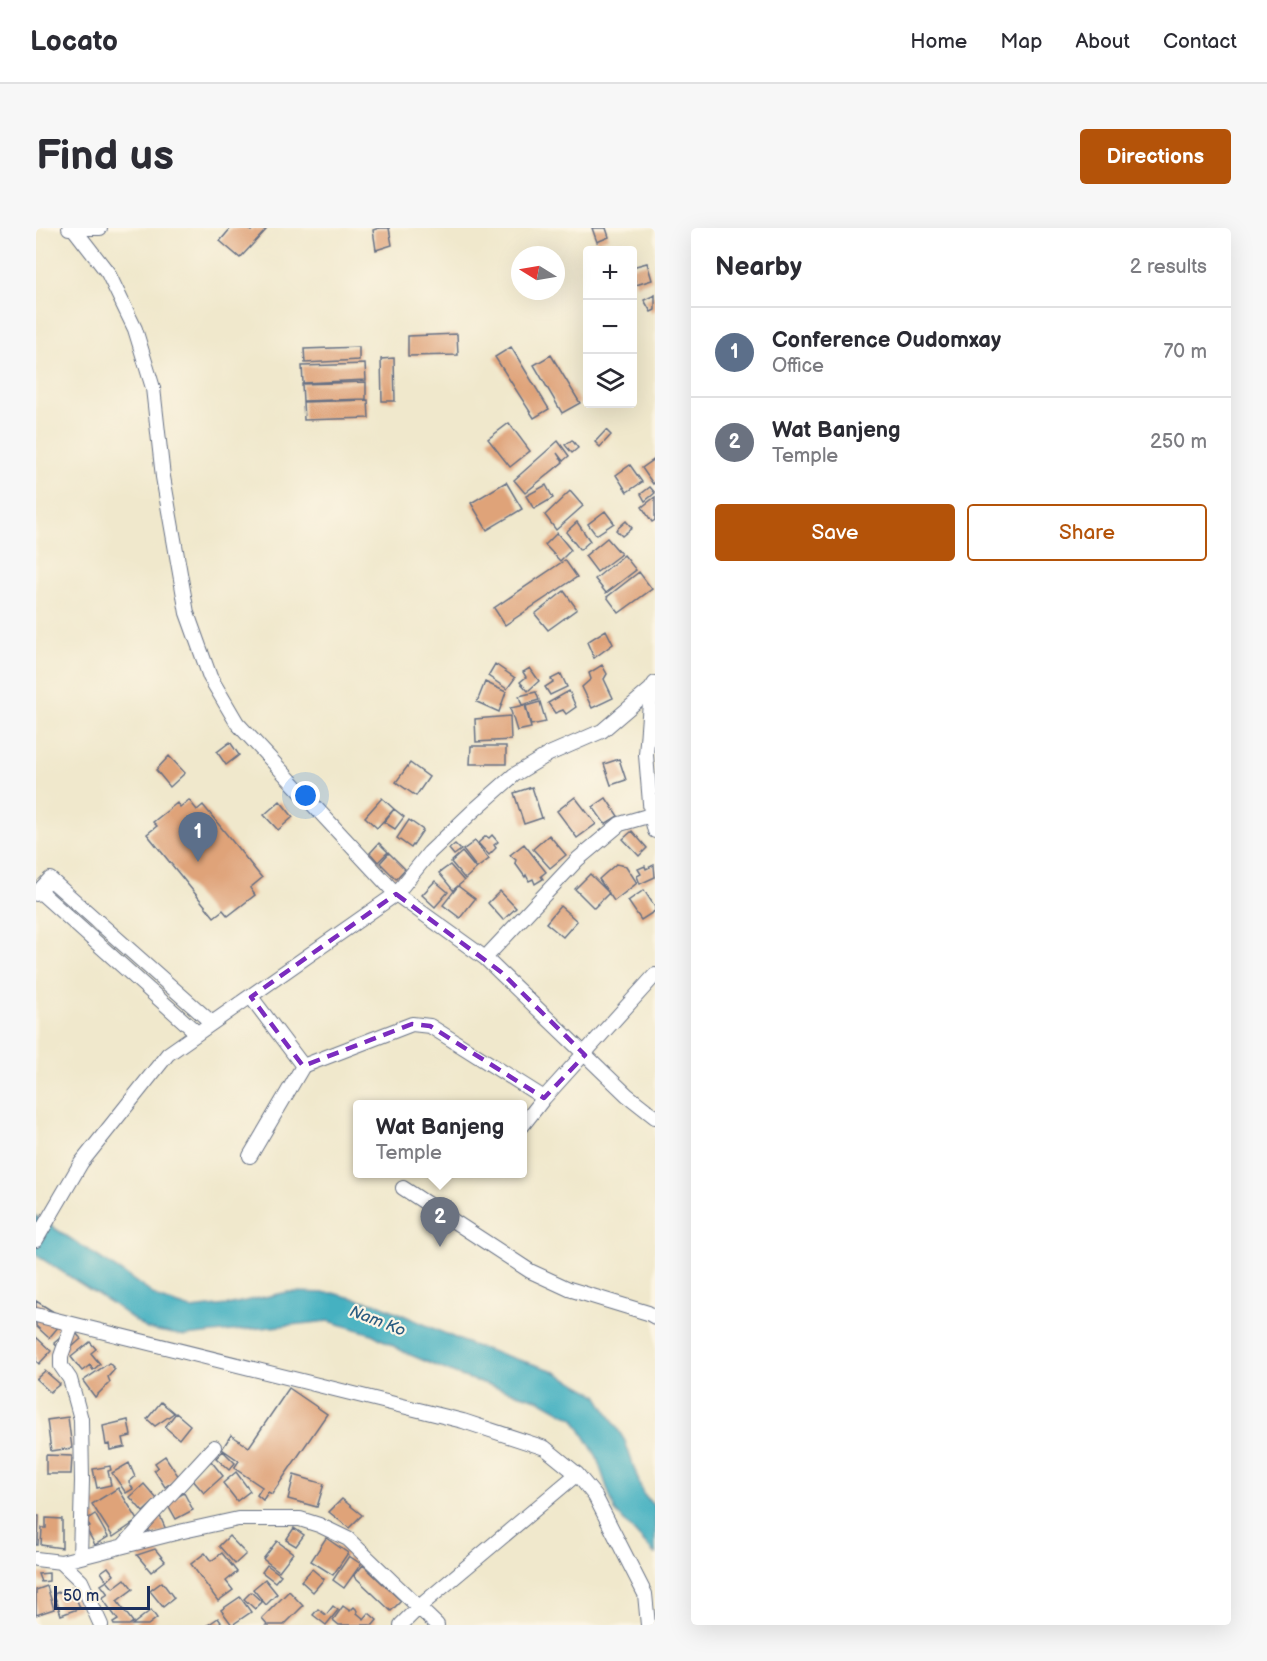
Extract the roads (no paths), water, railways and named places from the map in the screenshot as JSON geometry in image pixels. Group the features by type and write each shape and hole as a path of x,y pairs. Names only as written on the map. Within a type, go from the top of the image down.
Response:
{"street":[{"path":"70,229 100,228"},
{"path":"70,229 108,273 135,329 153,388 163,477 187,613 210,677 237,723 396,894 485,958 627,1095 655,1117"},
{"path":"36,1240 78,1168 168,1054 396,894 429,853 514,775 549,754 602,731 653,686"},
{"path":"653,686 646,755 651,815 655,831"},
{"path":"485,958 578,859 620,824 651,815"},
{"path":"197,1033 37,892 50,879 212,1023"},
{"path":"527,1120 655,975"},
{"path":"251,997 303,1066"},
{"path":"250,1156 303,1066 412,1024 430,1026 544,1098"},
{"path":"404,1188 530,1271 569,1289 653,1311"},
{"path":"36,1316 463,1421 545,1448 577,1474 595,1496 645,1594 648,1625"},
{"path":"72,1325 61,1356 61,1366 70,1379 81,1419 80,1557"},
{"path":"124,1545 214,1447"},
{"path":"401,1625 419,1607 577,1474"},
{"path":"36,1558 61,1562 124,1545 238,1520 300,1519 348,1539 437,1625"},
{"path":"61,1562 81,1581 101,1625"}],"water":[{"name":"Nam Ko","path":"36,1216 160,1299 191,1309 227,1305 288,1292 333,1293 378,1304 471,1345 552,1370 597,1395 625,1441 643,1494 655,1507 655,1554 615,1511 596,1455 574,1419 540,1400 460,1376 406,1353 372,1334 329,1321 185,1336 147,1329 36,1255"}],"place":[{"name":"Conference Oudomxay","path":"198,862"},
{"name":"Wat Banjeng","path":"440,1247"}]}
